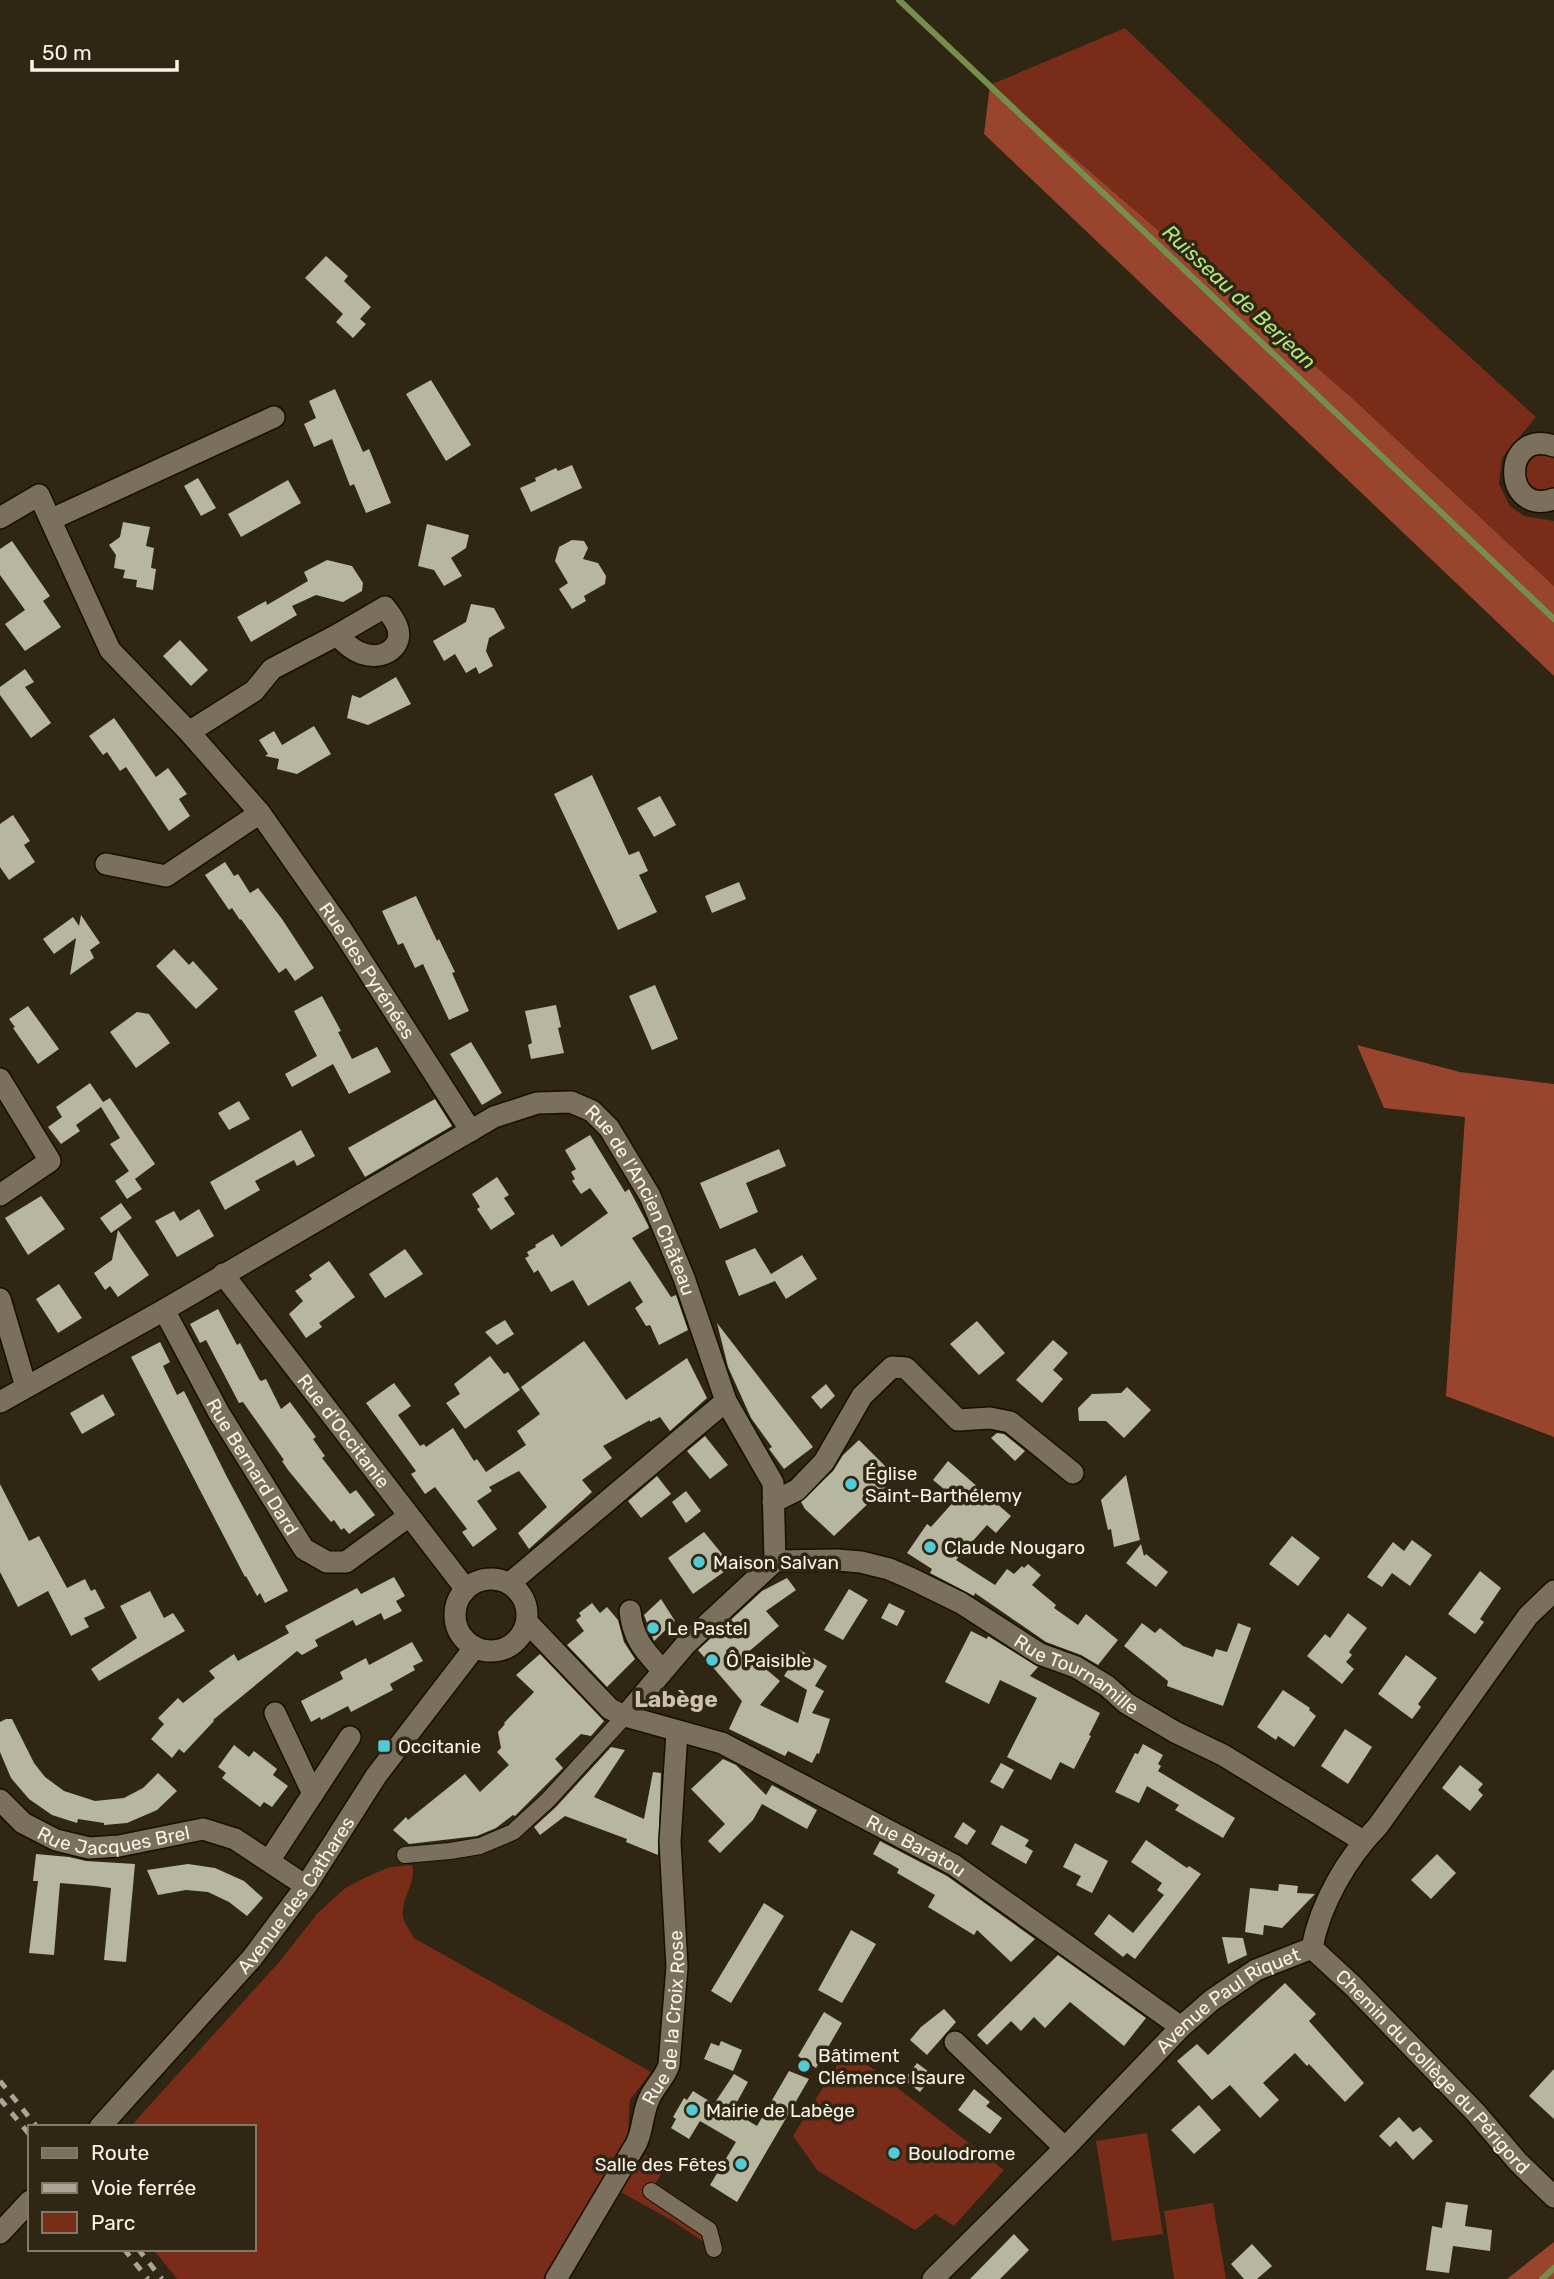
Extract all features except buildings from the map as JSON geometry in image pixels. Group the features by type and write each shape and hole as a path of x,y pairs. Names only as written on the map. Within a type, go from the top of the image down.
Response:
{"street":[{"path":"52,519 274,417"},
{"path":"1554,446 1546,443 1535,444 1524,449 1513,469 1514,480 1528,498 1539,501 1554,499"},
{"name":"Rue des Pyrénées","path":"0,518 39,495 110,650 260,813 340,926 471,1131"},
{"path":"189,733 254,691 272,668 337,635"},
{"path":"106,864 166,876 260,813"},
{"path":"0,1079 50,1161 0,1195"},
{"name":"Rue de l'Ancien Château","path":"0,1402 164,1310 495,1117 537,1103 571,1102 592,1111 609,1128 655,1208 684,1278 726,1401 773,1483 775,1561"},
{"name":"Rue d'Occitanie","path":"223,1274 465,1588"},
{"path":"0,1299 26,1387"},
{"name":"Rue Bernard Dard","path":"164,1310 219,1413 303,1549 327,1562 346,1562 409,1516"},
{"path":"773,1503 797,1490 824,1462 862,1396 892,1367 906,1368 958,1420 990,1418 1010,1423 1073,1473"},
{"path":"510,1583 726,1401"},
{"path":"405,1855 480,1846 513,1832 548,1800 686,1644 775,1561"},
{"name":"Rue Tournamille","path":"775,1561 861,1562 889,1569 936,1591 961,1603 1040,1654 1076,1667 1107,1686 1126,1703 1175,1732 1223,1755 1363,1841"},
{"path":"486,1578 510,1583 524,1600 527,1611 523,1632 507,1647 485,1651 475,1647 460,1634 454,1615 459,1596 465,1588 486,1578"},
{"name":"Avenue Paul Riquet","path":"933,2279 1065,2148 1181,2027 1230,1985 1247,1975 1312,1948 1325,1904 1363,1841 1378,1826 1528,1616 1554,1591"},
{"path":"630,1611 632,1630 642,1648 662,1670"},
{"name":"Rue Baratou","path":"527,1622 610,1709 625,1716 722,1744 954,1865 1181,2027"},
{"name":"Avenue des Cathares","path":"102,2125 253,1958 306,1886 376,1776 475,1647"},
{"path":"275,1713 313,1794"},
{"name":"Rue de la Croix Rose","path":"556,2279 636,2144 642,2132 651,2094 669,2065 677,1966 670,1842 677,1732"},
{"path":"269,1861 349,1737"},
{"name":"Rue Jacques Brel","path":"0,1800 23,1823 56,1840 89,1848 119,1846 203,1829 234,1839 306,1886"},
{"name":"Chemin du Collège du Périgord","path":"1312,1948 1352,1985 1554,2197"},
{"path":"955,2042 1065,2148"},
{"path":"651,2190 709,2230 714,2249"},
{"path":"0,2233 28,2203"}],"green space":[{"path":"1125,28 1402,295 1536,417 1502,458 1499,484 1510,506 1524,516 1554,521 1554,586 1352,398 990,85"},
{"path":"1537,454 1554,455 1554,489 1538,491 1526,481 1526,465"},
{"path":"412,1865 412,1878 403,1910 404,1919 414,1938 651,2072 630,2100 627,2145 543,2279 177,2279 155,2251 256,2251 256,2125 132,2125 280,1961 317,1914 344,1889 390,1867"},
{"name":"Boulodrome","path":"847,2049 1004,2170 954,2226 935,2214 915,2230 818,2171 793,2136"},
{"path":"1147,2133 1163,2234 1112,2241 1096,2141"},
{"path":"652,2154 666,2166 651,2191 709,2230 714,2249 671,2220 619,2191 645,2156"},
{"path":"1213,2203 1226,2279 1174,2279 1164,2211"}],"shaded area":[{"path":"990,85 1352,398 1554,586 1554,676 984,134"},
{"path":"1357,1045 1460,1072 1554,1084 1554,1437 1446,1396 1465,1117 1384,1108"},
{"path":"1554,2242 1554,2279 1507,2279"}],"waterway":[{"name":"Ruisseau de Berjean","path":"899,0 1554,619"},
{"path":"1542,2279 1554,2268"}],"railway":[{"path":"0,2081 35,2125"},
{"path":"0,2099 28,2133"},
{"path":"126,2251 148,2279"},
{"path":"140,2251 162,2279"}],"place":[{"name":"Église Saint-Barthélemy","path":"851,1484"},
{"name":"Claude Nougaro","path":"930,1547"},
{"name":"Maison Salvan","path":"699,1562"},
{"name":"Le Pastel","path":"653,1628"},
{"name":"Ô Paisible","path":"712,1660"},
{"name":"Occitanie","path":"384,1746"},
{"name":"Bâtiment Clémence Isaure","path":"804,2066"},
{"name":"Mairie de Labège","path":"692,2110"},
{"name":"Boulodrome","path":"894,2153"},
{"name":"Salle des Fêtes","path":"741,2164"}],"district":[{"name":"Labège","path":"676,1699"}]}
